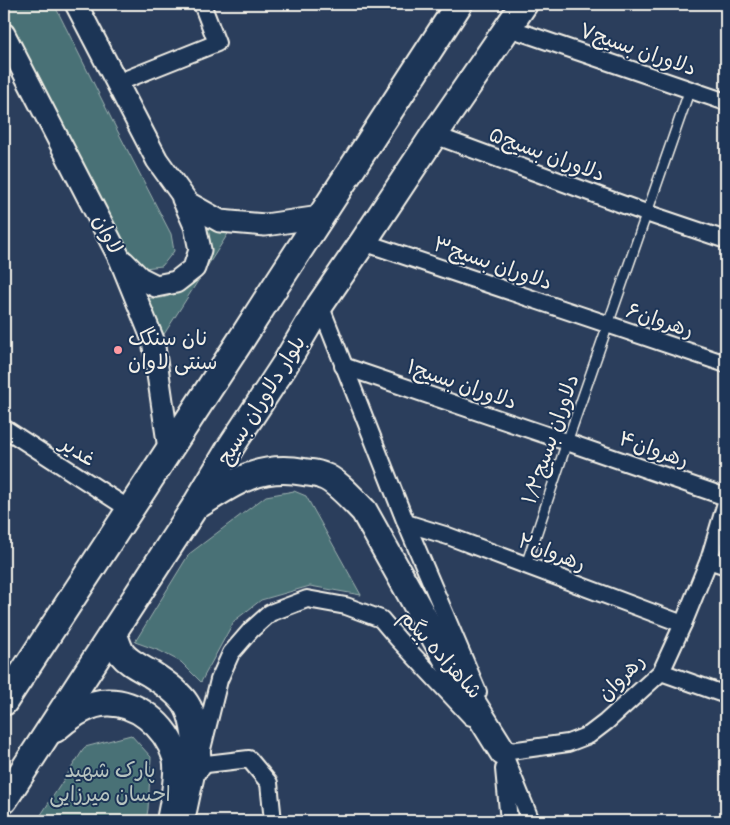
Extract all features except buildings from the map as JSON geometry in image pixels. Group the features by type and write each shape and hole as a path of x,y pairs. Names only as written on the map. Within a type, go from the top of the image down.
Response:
{"main road":[{"path":"4,702 459,4"},
{"name":"بلوار دلاوران بسیج","path":"4,800 194,508 230,448 284,366 320,305 524,4"},
{"path":"194,508 232,483 252,474 276,470 298,471 324,476 344,490 364,511 463,688 503,752"},
{"path":"113,632 122,654 136,666 172,689 186,704 195,734 198,765"},
{"path":"45,737 67,719 100,703 115,703 129,706 143,713 159,726 176,758 177,776 170,821"}],"street":[{"path":"76,4 157,160 188,203 220,222 264,226 320,217"},
{"path":"117,83 217,43 202,4"},
{"name":"دلاوران بسیج۷","path":"508,28 726,102"},
{"name":"لاوان","path":"4,34 120,259 153,340 169,449"},
{"name":"دلاوران بسیج۵","path":"434,135 646,213 726,240"},
{"path":"120,259 140,278 156,286 176,282 194,268 200,250 195,226 181,195"},
{"name":"دلاوران بسیج۳","path":"363,242 608,325"},
{"path":"320,305 406,523 531,821"},
{"name":"رهروان۶","path":"608,325 726,364"},
{"name":"دلاوران بسیج۱","path":"343,366 567,442"},
{"name":"غدیر","path":"4,430 129,509"},
{"name":"رهروان۴","path":"567,442 726,497"},
{"name":"رهروان","path":"503,752 568,742 589,735 661,672 709,560 726,503"},
{"name":"رهروان۲","path":"406,523 448,536 683,624"},
{"path":"709,560 726,566"},
{"name":"شاهزاده بیگم","path":"186,821 219,680 231,652 270,613 307,599 346,606 381,619 503,752"},
{"path":"661,672 726,695"},
{"path":"503,752 509,821"},
{"path":"198,765 249,759 269,783 273,821"}],"lane":[{"name":"دلاوران بسیج۱/۲","path":"526,565 690,89"}],"green space":[{"path":"4,4 54,4 171,234 174,251 162,266 144,268 129,253 4,16"},
{"path":"198,224 231,229 161,339 146,298 161,298 171,295 191,279"},
{"path":"294,491 306,496 361,595 310,586 261,600 234,621 201,682 181,662 160,651 135,642 189,554 266,496"},
{"name":"پارک شهید احسان میرزایی","path":"131,735 151,757 146,821 37,821 85,747"}],"place":[{"name":"نان سنگک سنتی لاوان","path":"118,350"}]}
